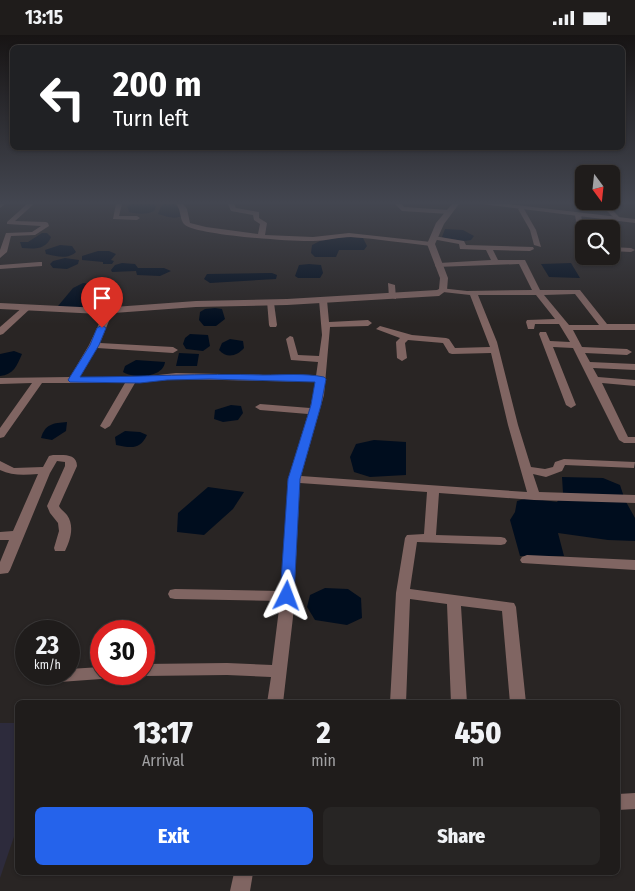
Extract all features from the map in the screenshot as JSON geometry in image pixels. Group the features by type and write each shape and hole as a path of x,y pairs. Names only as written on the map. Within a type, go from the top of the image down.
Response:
{"street":[{"path":"0,256 6,244"},
{"path":"434,244 444,278 443,290"},
{"path":"462,244 463,247 530,249"},
{"path":"488,248 496,262"},
{"path":"620,249 631,250"},
{"path":"439,265 522,262 539,293 564,324 595,379 624,440 635,440"},
{"path":"0,267 39,265"},
{"path":"391,285 392,297"},
{"path":"0,306 109,311 196,304 323,301 431,295 443,290 473,293 577,292 606,327"},
{"path":"473,293 495,350 503,387 534,496"},
{"path":"275,700 287,596 294,479 314,411 324,359 326,325 323,301"},
{"path":"270,303 273,325"},
{"path":"0,332 26,308"},
{"path":"73,380 94,345 109,311"},
{"path":"531,327 530,322 635,327"},
{"path":"326,325 368,323"},
{"path":"380,329 406,337 446,341 452,351 495,350"},
{"path":"402,358 400,342 406,337"},
{"path":"290,339 294,358 324,359"},
{"path":"571,405 545,339 577,347 627,352"},
{"path":"94,345 173,350"},
{"path":"586,365 635,367"},
{"path":"0,381 132,380 176,377 321,379"},
{"path":"595,379 635,383"},
{"path":"104,426 132,380"},
{"path":"0,435 39,381"},
{"path":"260,407 314,411"},
{"path":"3,570 45,470 53,458 65,457 71,460 71,466 53,506 54,511 63,519 65,524 60,548"},
{"path":"527,470 554,472 558,469 559,464 564,462 634,465"},
{"path":"0,464 3,468 13,470 45,470"},
{"path":"294,479 534,496 635,499"},
{"path":"430,537 433,489"},
{"path":"0,536 17,535"},
{"path":"398,700 403,593 411,538 430,537 501,541"},
{"path":"527,560 635,565"},
{"path":"403,593 510,607 518,700"},
{"path":"175,594 287,596"},
{"path":"454,600 459,700"},
{"path":"155,670 227,669 280,671"},
{"path":"620,802 635,801"},
{"path":"240,891 244,875"}],"shaded area":[{"path":"0,723 15,723 15,834 0,878"}],"water":[{"path":"21,244 46,244 35,248 22,248"},
{"path":"366,244 367,246 364,250 339,250 336,257 315,257 311,253 312,245"},
{"path":"60,245 72,246 76,252 65,257 46,254 45,250"},
{"path":"98,251 109,251 116,254 111,260 114,261 112,264 82,260 82,256"},
{"path":"65,258 79,260 78,264 67,269 53,268 50,264 53,261"},
{"path":"122,263 135,264 138,268 164,268 171,271 160,276 137,275 136,271 112,272 111,270 115,265"},
{"path":"571,263 580,278 549,277 541,264"},
{"path":"299,265 321,265 323,273 320,278 298,278 295,276"},
{"path":"272,273 277,275 276,279 210,283 204,279 207,274"},
{"path":"83,283 97,284 98,289 89,306 72,308 58,306 73,288"},
{"path":"205,309 222,309 225,319 216,326 204,326 199,320 200,312"},
{"path":"190,334 208,335 210,346 203,351 186,349 183,344 185,338"},
{"path":"230,339 243,341 244,348 238,353 225,355 219,350 222,343"},
{"path":"14,351 22,354 16,366 8,374 0,376 0,354"},
{"path":"179,353 199,354 197,366 176,366"},
{"path":"136,360 165,362 159,371 147,376 134,376 123,372 125,366"},
{"path":"231,405 241,406 243,413 238,420 223,422 214,419 215,410"},
{"path":"67,422 66,431 52,440 41,438 50,425"},
{"path":"125,431 140,432 147,435 138,446 126,447 116,445 115,437"},
{"path":"374,440 406,442 406,475 370,477 354,472 350,457 356,444"},
{"path":"562,477 603,478 620,485 625,500 635,518 635,541 608,540 558,533 564,556 520,556 510,520 515,512 517,501 528,498 557,502 563,493"},
{"path":"208,487 244,492 233,509 204,535 177,532 178,513"},
{"path":"325,588 348,589 361,598 362,618 347,625 315,620 307,607 310,595"}],"route":[{"path":"102,328 73,380 140,380 209,376 321,379 316,405 294,479 290,520 287,596"}]}
